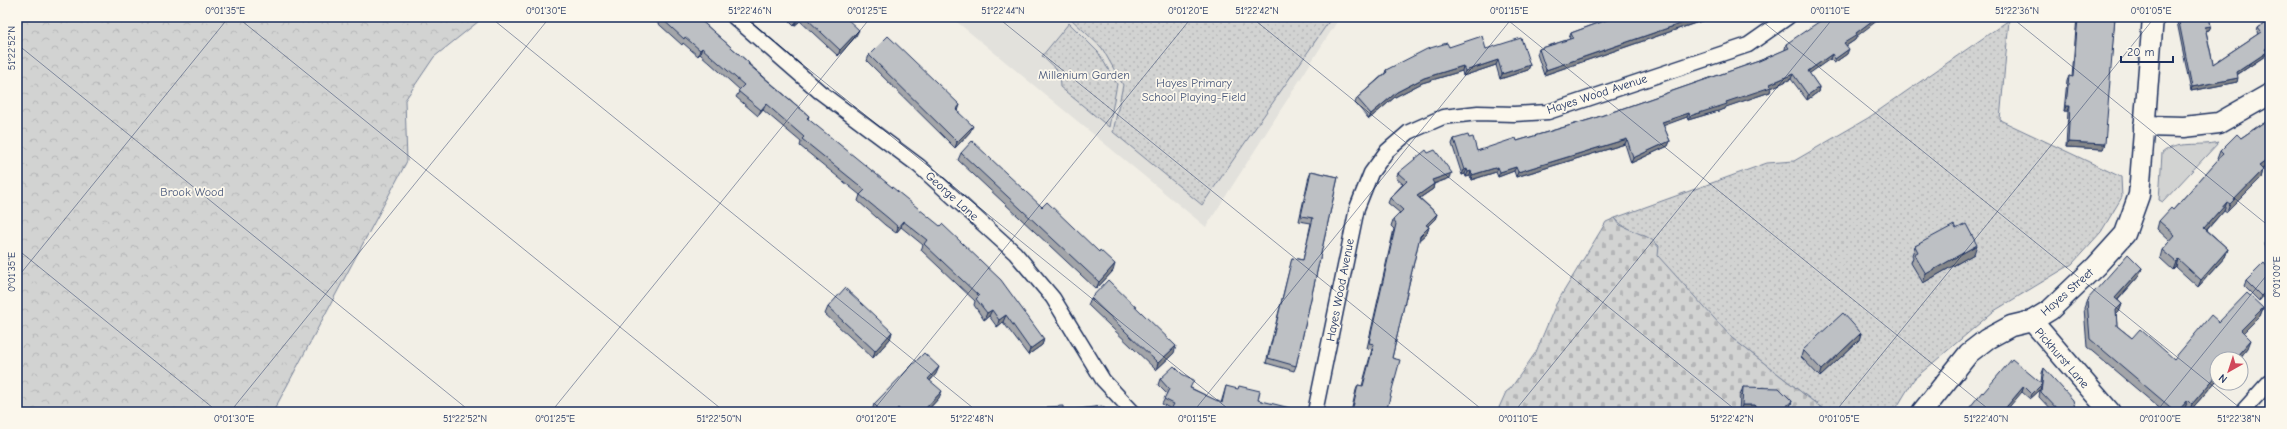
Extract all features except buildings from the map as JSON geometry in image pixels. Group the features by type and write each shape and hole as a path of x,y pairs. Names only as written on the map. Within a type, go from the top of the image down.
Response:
{"main road":[{"name":"Hayes Street","path":"1922,412 1969,353 1987,339 2011,326 2032,321 2050,310 2096,266 2126,234 2139,195 2153,17"},
{"path":"2144,126 2184,127 2219,122 2270,94"},
{"name":"Pickhurst Lane","path":"2032,321 2110,412"}],"street":[{"name":"George Lane","path":"734,17 820,92 919,166 1015,253 1053,298 1103,380 1133,412"},
{"name":"Hayes Wood Avenue","path":"1315,412 1357,208 1370,173 1387,151 1409,132 1443,117 1478,113 1514,114 1548,112 1748,45 1788,17"},
{"path":"2242,412 2270,381"}],"shaded area":[{"name":"Hayes Primary School Playing-Field","path":"951,17 1340,17 1206,227"}],"green space":[{"name":"Brook Wood","path":"17,17 484,17 434,57 405,100 407,161 273,412 17,412"},
{"name":"Hayes Primary School Playing-Field","path":"1069,17 1332,17 1202,205 1113,132 1123,85 1102,48"},
{"path":"2009,20 2000,120 2121,177 2122,197 2101,232 2072,264 1994,311 1914,379 1894,412 1827,412 1732,338 1658,256 1659,246 1649,238 1625,227 1615,218 1767,163 1794,161 1868,118"},
{"name":"Millenium Garden","path":"1069,23 1098,52 1117,84 1109,127 1060,87 1059,72 1042,56"},
{"path":"2219,142 2163,202 2159,200 2162,153 2175,146"},
{"path":"1615,218 1620,225 1651,238 1732,338 1827,412 1497,412 1506,392 1511,388 1536,352 1556,304 1606,222"}]}
